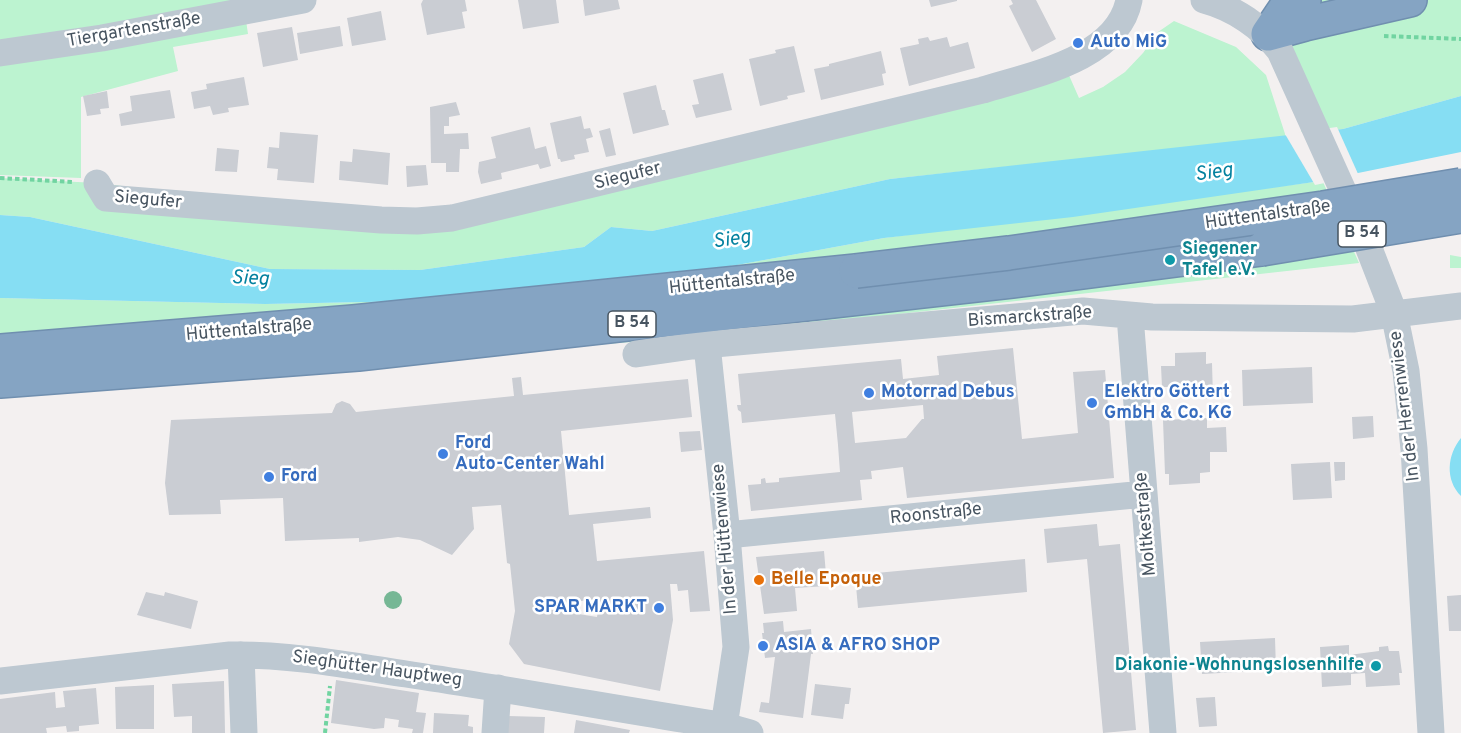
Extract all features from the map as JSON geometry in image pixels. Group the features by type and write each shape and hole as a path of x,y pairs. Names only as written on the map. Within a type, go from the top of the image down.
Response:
{"highway":[{"path":"1268,34 1289,3 1304,0"},
{"path":"1268,34 1410,0"},
{"name":"Hüttentalstraße","path":"0,351 365,321 974,257 1323,208 1461,185"},
{"name":"Hüttentalstraße","path":"0,381 358,354 1000,283 1262,249 1461,216"}],"street":[{"name":"Tiergartenstraße","path":"0,52 102,38 303,0"},
{"name":"Siegufer","path":"97,183 106,198 381,220 417,221 452,218 983,90 1049,69 1083,55 1103,42 1123,16 1129,0"},
{"path":"1204,0 1239,15 1268,34"},
{"name":"In der Herrenwiese","path":"1268,34 1280,51 1300,92 1368,246 1394,313 1406,371 1414,449 1431,733"},
{"name":"Bismarckstraße","path":"636,354 707,345 1083,311 1130,316 1353,319 1461,306"},
{"name":"Moltkestraße","path":"1130,316 1163,733"},
{"name":"In der Hüttenwiese","path":"707,345 736,647 724,729"},
{"name":"Roonstraße","path":"727,535 1144,494"},
{"name":"Sieghütter Hauptweg","path":"0,681 256,654 498,688 750,733"},
{"path":"241,655 244,733"},
{"path":"495,733 498,688"}],"path":[{"path":"1378,36 1461,39"},
{"path":"0,178 97,183"},
{"path":"325,733 332,663"}],"green space":[{"path":"0,0 243,0 248,34 173,47 178,71 81,97 81,178 0,175"},
{"path":"1276,0 1461,0 1461,96 1343,129 1302,135"},
{"path":"1174,21 1236,47 1266,75 1286,137 890,179 652,231 611,227 584,247 420,270 270,269 30,217 0,215 0,178 97,183 417,221 1064,64 1079,98 1103,87 1125,72 1158,32"},
{"path":"1323,182 1359,263 683,338 0,391 0,298 265,304 517,299 737,265 884,238"},
{"path":"1450,255 1461,257 1461,268 1450,268"}],"water":[{"name":"Sieg","path":"1461,96 1461,152 1314,182 1073,217 884,238 737,265 517,299 265,304 0,298 0,215 30,217 270,269 420,270 584,247 611,227 652,231 890,179 1343,129"},
{"path":"1461,438 1461,496 1452,483 1450,467 1453,452"}],"pier":[{"path":"1337,127 1359,176 1315,185 1285,134"}],"building":[{"path":"423,0 465,0 467,11 462,12 465,28 427,35 421,4"},
{"path":"518,0 556,0 559,23 523,29"},
{"path":"583,0 618,0 620,9 585,16"},
{"path":"929,0 957,0 957,1 931,7"},
{"path":"1011,0 1036,0 1056,39 1032,52 1009,6 1013,4"},
{"path":"381,11 386,40 352,46 347,18"},
{"path":"340,26 343,46 300,54 297,33"},
{"path":"292,27 298,60 263,67 257,33"},
{"path":"928,37 930,41 947,37 950,47 968,42 975,68 909,86 900,48 919,44 918,39"},
{"path":"794,46 805,92 760,106 749,59"},
{"path":"881,51 886,73 882,74 884,85 821,100 814,69"},
{"path":"723,73 732,110 696,118 692,105 699,104 693,80"},
{"path":"244,77 249,105 228,108 229,112 213,115 210,106 194,109 191,92 207,89 206,84"},
{"path":"656,85 662,110 665,110 669,125 633,134 623,93"},
{"path":"170,90 175,118 121,126 119,114 132,111 130,96"},
{"path":"107,91 109,108 100,109 101,114 87,116 83,96"},
{"path":"456,102 460,115 449,117 449,126 444,126 444,134 468,133 469,149 460,149 459,172 446,172 446,163 431,163 430,107"},
{"path":"581,116 584,129 590,128 593,137 586,139 589,152 574,155 575,159 561,162 558,159 550,123"},
{"path":"530,127 535,149 546,146 551,166 540,169 538,164 501,173 502,179 481,184 478,172 479,162 496,158 491,137"},
{"path":"610,128 616,155 606,157 599,131"},
{"path":"280,132 318,135 314,183 277,180 278,169 267,168 269,147 279,148"},
{"path":"217,148 239,150 237,172 215,171"},
{"path":"353,149 390,153 388,185 339,180 340,161 352,162"},
{"path":"426,165 428,185 407,187 406,166"},
{"path":"1013,348 1022,439 1078,433 1073,372 1105,370 1114,478 907,498 903,467 871,471 872,479 860,480 862,500 751,511 748,485 761,484 761,479 765,478 766,483 779,482 779,478 840,472 838,445 835,414 742,423 741,412 737,405 741,405 738,374 901,359 903,379 939,375 937,356","holes":["923,405 924,419 906,438 855,443 852,412"]},
{"path":"1206,352 1206,364 1212,363 1213,398 1201,399 1201,387 1162,387 1161,366 1175,366 1175,353"},
{"path":"1312,367 1313,403 1243,406 1242,370"},
{"path":"521,377 523,395 688,379 692,417 561,431 569,515 650,507 651,518 593,524 597,561 704,551 710,611 690,612 688,590 678,591 677,584 670,584 673,620 660,691 524,664 509,644 515,611 501,505 472,507 474,529 452,555 420,540 398,537 359,542 359,538 285,541 283,498 220,500 221,514 169,515 165,483 171,420 332,413 336,404 342,401 350,404 356,412 514,396 512,378","holes":["600,599 597,617 542,608 542,605"]},
{"path":"1373,416 1374,437 1353,439 1352,417"},
{"path":"1207,418 1207,428 1226,427 1227,452 1210,452 1210,472 1200,473 1200,483 1169,485 1169,474 1165,474 1163,420"},
{"path":"700,431 702,450 681,452 679,432"},
{"path":"1330,462 1332,498 1293,500 1291,464"},
{"path":"1334,462 1345,462 1345,480 1335,481"},
{"path":"1097,524 1099,546 1120,544 1136,730 1103,733 1087,559 1047,563 1044,529"},
{"path":"824,551 827,586 795,588 797,611 764,614 756,557"},
{"path":"1025,559 1027,592 858,608 855,575"},
{"path":"146,592 164,596 165,592 198,601 191,629 137,615"},
{"path":"1461,595 1461,631 1449,631 1447,596"},
{"path":"783,621 784,632 811,629 813,654 811,654 803,718 759,712 761,702 769,703 775,657 765,658 763,623"},
{"path":"1275,638 1276,670 1202,674 1200,642"},
{"path":"1349,645 1349,655 1379,651 1379,647 1388,646 1389,651 1399,651 1402,673 1399,673 1400,685 1366,687 1365,673 1351,674 1351,685 1322,687 1320,647"},
{"path":"336,680 419,693 416,712 426,713 423,733 412,733 413,729 398,727 399,720 385,718 384,728 374,729 331,723"},
{"path":"224,681 225,733 192,733 192,716 174,717 172,684"},
{"path":"815,684 851,688 849,704 845,704 843,719 811,715"},
{"path":"154,685 154,729 116,729 115,687"},
{"path":"96,688 99,724 79,726 79,731 67,732 66,726 46,728 47,733 0,733 0,699 55,692 56,708 65,707 63,691"},
{"path":"1215,697 1217,726 1199,727 1196,698"},
{"path":"434,713 469,715 468,726 473,727 473,733 433,733"},
{"path":"508,716 545,717 544,733 507,733"},
{"path":"576,720 630,730 629,733 574,733"}],"place":[{"name":"Auto MiG","path":"1078,43"},
{"name":"Siegener Tafel e.V.","path":"1170,260"},
{"name":"Motorrad Debus","path":"869,393"},
{"name":"Elektro Göttert GmbH & Co. KG","path":"1092,403"},
{"name":"Ford Auto-Center Wahl","path":"443,454"},
{"name":"Ford","path":"269,477"},
{"name":"Belle Epoque","path":"759,580"},
{"name":"SPAR MARKT","path":"659,608"},
{"name":"ASIA & AFRO SHOP","path":"763,646"},
{"name":"Diakonie-Wohnungslosenhilfe","path":"1376,666"}]}
